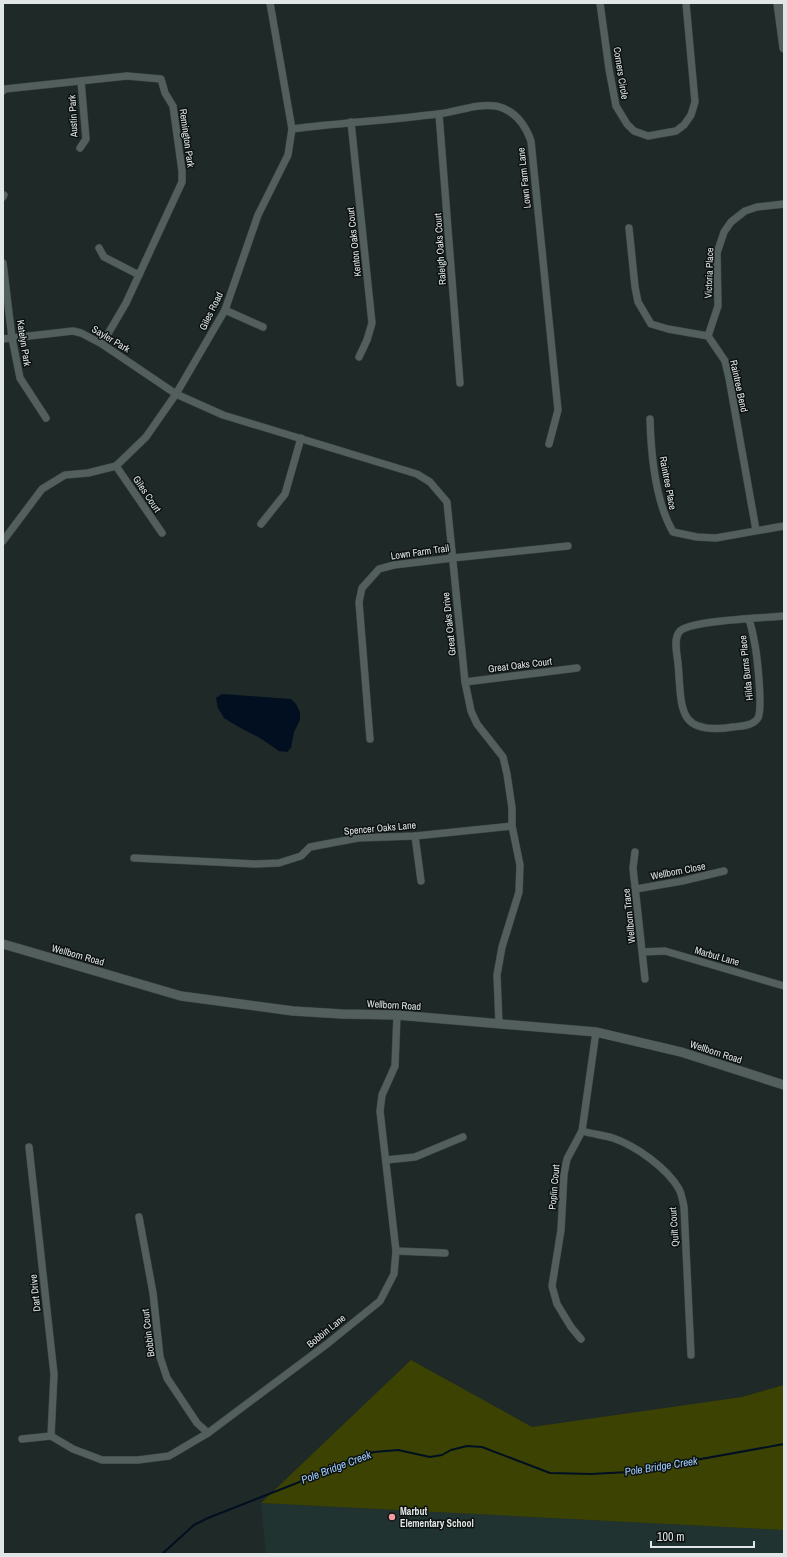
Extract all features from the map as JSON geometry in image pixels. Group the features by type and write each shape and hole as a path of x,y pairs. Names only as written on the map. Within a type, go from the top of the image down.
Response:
{"street":[{"name":"Giles Road","path":"3,541 42,489 65,475 88,473 116,466 146,437 176,394 225,310 258,215 288,156 292,129 270,3"},
{"name":"Corners Circle","path":"600,3 609,69 616,106 627,124 634,131 648,136 676,131 684,125 691,115 695,102 686,3"},
{"path":"778,3 784,48"},
{"name":"Remington Park","path":"3,91 5,89 127,76 162,79 165,93 173,106 182,171 182,182 126,303 102,344"},
{"name":"Austin Park","path":"80,148 86,140 81,81"},
{"name":"Lown Farm Lane","path":"292,129 439,114 486,106 496,106 506,110 515,115 522,122 529,136 558,410 549,444"},
{"name":"Raleigh Oaks Court","path":"439,114 460,383"},
{"name":"Kenton Oaks Court","path":"351,122 372,324 367,340 359,357"},
{"name":"Victoria Place","path":"708,336 718,306 719,283 717,253 724,232 731,222 745,211 757,207 784,204"},
{"path":"629,228 638,302 651,324 668,329 708,336"},
{"path":"100,248 104,257 139,275"},
{"name":"Katelyn Park","path":"3,263 12,338 20,378 46,418"},
{"path":"225,310 264,327"},
{"name":"Sayler Park","path":"3,339 73,331 81,333 102,344 176,394"},
{"name":"Raintree Bend","path":"708,336 725,361 756,530"},
{"name":"Great Oaks Drive","path":"176,394 223,415 417,474 430,482 447,502 465,682 470,711 482,730 503,757 511,801 512,826 520,865 519,892 502,947 497,975 499,1024"},
{"name":"Raintree Place","path":"650,419 650,439 659,496 665,518 673,532 697,537 716,538 784,526"},
{"path":"261,524 284,494 301,438"},
{"name":"Giles Court","path":"116,466 162,533"},
{"name":"Lown Farm Trail","path":"370,739 359,602 362,588 378,569 394,565 568,546"},
{"name":"Hilda Burns Place","path":"749,619 755,640 760,702 758,718 752,724 730,728 704,729 695,726 689,720 684,711 676,647 679,632 694,625 724,620 784,616"},
{"name":"Great Oaks Court","path":"465,682 577,668"},
{"name":"Spencer Oaks Lane","path":"134,858 255,864 280,863 301,856 310,847 358,838 415,836 512,826"},
{"path":"415,836 420,881"},
{"name":"Wellborn Trace","path":"635,852 633,868 645,979"},
{"name":"Wellborn Close","path":"636,889 682,881 724,871"},
{"name":"Wellborn Road","path":"3,944 181,996 293,1011 397,1015 596,1032 681,1052 784,1085"},
{"name":"Marbut Lane","path":"643,952 665,951 784,986"},
{"name":"Bobbin Lane","path":"51,1436 73,1449 102,1460 138,1460 169,1456 208,1433 327,1344 380,1301 394,1274 396,1251 380,1111 382,1095 395,1066 397,1015"},
{"name":"Poplin Court","path":"581,1339 571,1327 557,1304 552,1286 561,1230 564,1174 567,1159 582,1131 596,1032"},
{"name":"Quilt Court","path":"582,1131 614,1139 632,1147 669,1175 679,1191 684,1207 691,1355"},
{"path":"386,1160 415,1157 463,1137"},
{"name":"Dart Drive","path":"29,1147 54,1374 51,1436"},
{"name":"Bobbin Court","path":"139,1217 153,1293 160,1357 167,1378 197,1423 208,1433"},
{"path":"396,1251 445,1253"},
{"path":"22,1439 51,1436"}],"shaded area":[{"path":"222,694 291,699 296,704 300,712 300,720 294,732 291,748 287,752 279,751 260,738 224,718 218,708 216,698"},
{"name":"Marbut Elementary School","path":"261,1503 784,1530 784,1554 266,1554"}],"green space":[{"path":"411,1360 532,1427 742,1397 784,1385 784,1530 261,1503"}],"waterway":[{"name":"Pole Bridge Creek","path":"162,1554 194,1525 208,1518 297,1483 357,1457 374,1452 398,1450 430,1457 442,1455 451,1450 467,1446 482,1447 550,1473 591,1474 629,1472 784,1444"}],"place":[{"name":"Marbut Elementary School","path":"392,1517"}]}
